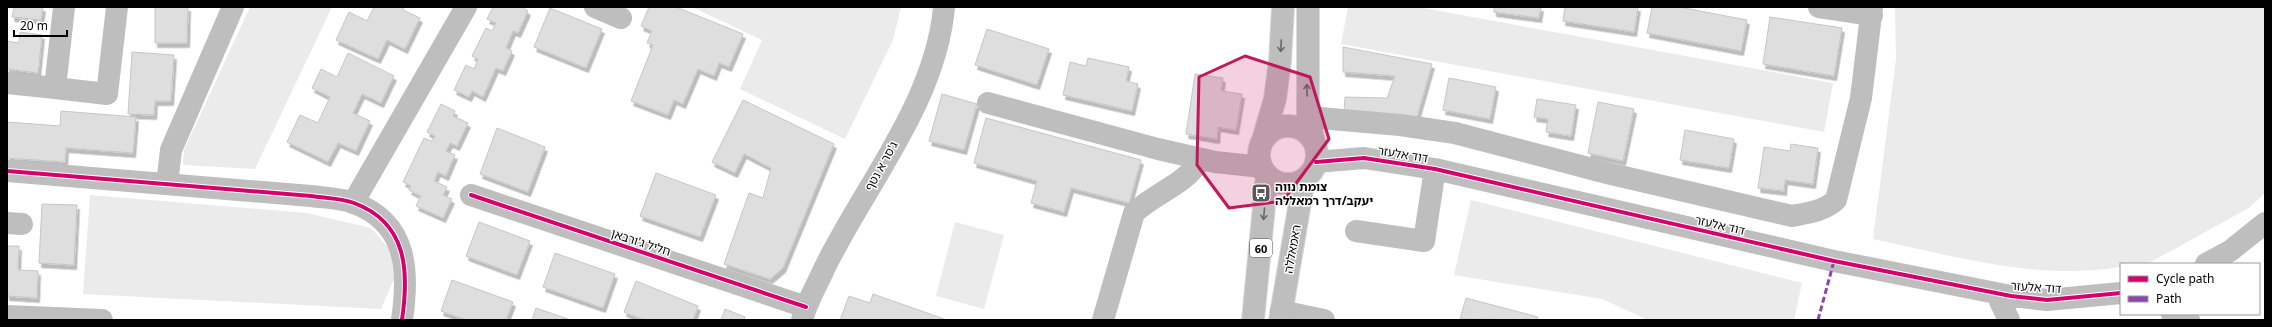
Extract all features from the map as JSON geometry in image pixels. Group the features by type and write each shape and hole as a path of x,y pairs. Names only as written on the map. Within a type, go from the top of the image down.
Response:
{"main road":[{"path":"55,88 64,7"},
{"path":"7,83 107,94 117,7"},
{"path":"167,184 171,150 233,7"},
{"path":"353,203 466,7"},
{"path":"595,7 621,18"},
{"name":"ג'סר א נטף","path":"804,313 833,252 901,131 930,74 942,28 944,7"},
{"name":"60","path":"1253,320 1264,171 1259,157 1275,99 1280,61 1283,7"},
{"name":"ראמאללה","path":"1281,316 1311,161 1308,117 1308,7"},
{"path":"1308,117 1400,125 1455,133 1611,174 1792,216 1809,213 1828,207 1836,200 1861,98 1872,11 1819,7"},
{"path":"988,103 1201,159 1264,171 1276,181 1285,184 1295,183 1311,161 1308,134 1299,128 1288,126 1278,128 1270,132 1263,140"},
{"name":"דוד אלעזר","path":"1311,161 1364,158 1435,169 1834,261 1996,293 2047,300 2119,295"},
{"path":"1103,320 1134,213 1146,201 1178,184 1194,171 1201,159"},
{"path":"1356,231 1424,241 1435,169"},
{"path":"7,171 311,196 353,203 367,209 380,219 399,244 405,266 406,281 402,320"},
{"name":"חליל ג'ורבאן","path":"471,195 804,313"},
{"path":"2208,263 2230,251 2265,223"},
{"path":"1996,293 2009,320"},
{"path":"2175,315 2189,320"},
{"path":"7,316 102,320"},
{"path":"1281,316 1324,320"}],"highlighted area":[{"path":"1245,56 1310,77 1329,139 1283,201 1229,208 1197,165 1199,77"}],"shaded area":[{"path":"250,7 332,7 255,169 183,165 184,150"},
{"path":"692,7 901,7 893,40 845,139 740,89 762,40"},
{"path":"1348,7 1418,7 1833,83 1824,132 1341,44"},
{"path":"1895,7 2265,7 2265,193 2249,208 2149,263 2120,263 2120,267 2090,271 2027,269 1996,265 1873,239 1896,59"},
{"path":"90,195 307,213 371,228 391,251 394,279 381,309 83,294"},
{"path":"1471,200 1802,283 1794,320 1648,320 1602,299 1454,275"},
{"path":"955,222 1004,235 984,309 936,296"}],"building":[{"path":"14,7 43,7 41,20 12,17"},
{"path":"155,7 188,7 187,43 155,43"},
{"path":"374,7 404,7 403,10 420,18 405,49 387,40 378,59 336,40 349,12 367,21"},
{"path":"493,7 522,7 528,11 518,33 513,31 506,48 512,51 503,71 496,68 483,97 472,91 469,97 454,90 466,65 474,69 478,59 472,56 486,28 492,31 496,23 487,19"},
{"path":"649,7 676,7 743,34 729,67 719,63 714,76 698,69 683,104 674,100 668,115 631,101 653,45 647,43 652,31 641,26"},
{"path":"1494,7 1541,7 1539,18 1494,12"},
{"path":"1565,7 1638,7 1634,32 1563,21"},
{"path":"1652,7 1679,7 1747,20 1741,51 1647,33"},
{"path":"550,8 602,29 586,68 534,47"},
{"path":"1770,17 1842,28 1834,76 1763,64"},
{"path":"987,29 1049,49 1037,85 975,65"},
{"path":"20,32 42,35 38,73 7,69 7,41 19,43"},
{"path":"1343,47 1432,64 1416,120 1344,112 1345,97 1387,98 1395,76 1343,72"},
{"path":"132,52 174,55 171,101 155,101 154,115 128,114"},
{"path":"348,53 394,76 381,103 362,94 353,113 370,121 356,151 338,143 328,162 287,142 300,115 318,123 330,97 312,88 321,69 337,77"},
{"path":"1088,58 1129,67 1126,81 1138,84 1132,111 1063,95 1070,62 1086,66"},
{"path":"1195,74 1223,78 1221,91 1242,94 1236,130 1218,127 1217,139 1186,134"},
{"path":"1449,78 1496,87 1490,119 1443,110"},
{"path":"942,94 977,104 964,150 929,141"},
{"path":"1537,99 1576,105 1571,136 1546,132 1548,119 1534,117"},
{"path":"743,100 834,144 783,268 770,279 724,264 749,193 763,198 771,168 744,154 735,173 712,162"},
{"path":"1598,102 1634,109 1623,161 1588,153"},
{"path":"441,104 455,111 453,116 468,123 457,146 450,143 446,151 455,155 446,176 438,172 434,181 447,187 443,195 452,199 443,218 416,206 421,196 409,190 411,186 403,182 424,138 432,141 435,136 427,132"},
{"path":"61,111 136,117 133,153 66,148 65,162 7,158 7,122 60,126"},
{"path":"986,118 1141,160 1129,203 1071,188 1064,212 1031,203 1037,181 974,163"},
{"path":"497,128 545,147 528,192 480,174"},
{"path":"1685,130 1734,139 1729,168 1680,160"},
{"path":"1791,144 1818,148 1813,184 1785,180 1784,191 1758,188 1764,147 1790,151"},
{"path":"656,173 716,195 700,237 640,216"},
{"path":"42,204 77,205 74,265 39,263"},
{"path":"479,222 530,241 517,275 466,256"},
{"path":"7,246 19,246 18,270 38,271 37,298 7,296"},
{"path":"555,253 615,274 603,308 543,287"},
{"path":"452,280 513,302 506,320 466,320 441,311"},
{"path":"636,281 698,306 693,320 644,320 624,312"},
{"path":"873,294 947,320 840,320 849,296 870,303"},
{"path":"1466,298 1538,317 1537,320 1460,319"},
{"path":"536,308 571,320 532,320"},
{"path":"725,309 745,317 744,320 721,320"}],"marked path":[{"path":"1818,320 1834,261"}],"cycle path":[{"path":"1316,162 1364,158 1435,169 1834,261 2011,296 2047,300 2120,293"},
{"path":"7,171 311,196 349,201 372,212 385,223 395,236 401,251 404,267 405,284 402,320"},
{"path":"471,195 806,307"}],"place":[{"name":"צומת נווה יעקב/דרך רמאללה","path":"1261,193"}]}
